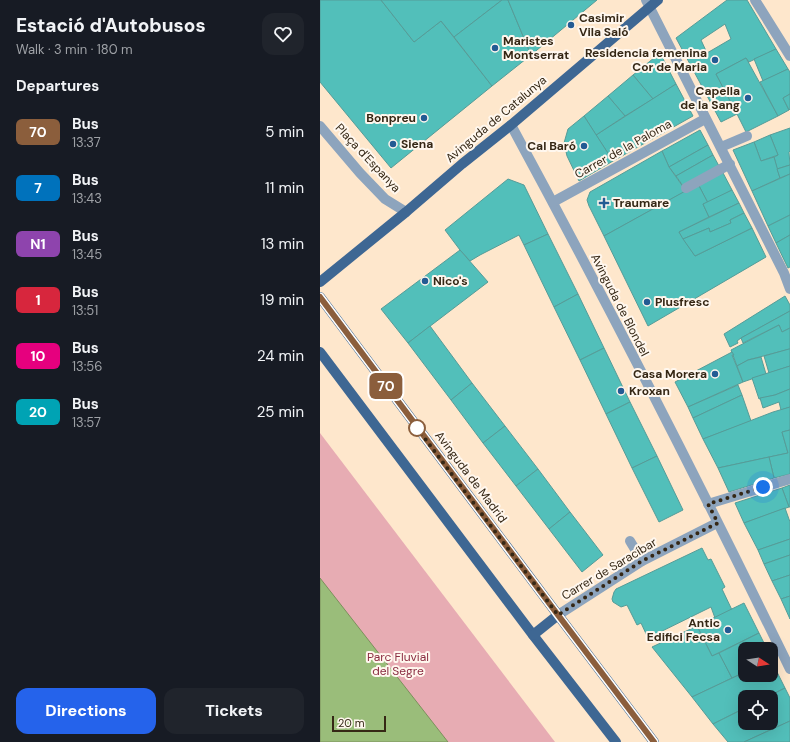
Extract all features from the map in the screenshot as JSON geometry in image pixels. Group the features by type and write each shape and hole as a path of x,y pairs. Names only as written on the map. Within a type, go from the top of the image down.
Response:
{"main road":[{"name":"Avinguda de Catalunya","path":"406,212 462,164 511,125 647,4 658,0"},
{"path":"320,282 406,212"},
{"name":"Avinguda de Madrid","path":"320,297 654,742"},
{"path":"320,352 533,635 616,742"},
{"path":"533,635 558,615"}],"street":[{"path":"755,0 790,56"},
{"path":"647,4 705,119 787,271 790,288"},
{"name":"Carrer de la Paloma","path":"553,202 705,119"},
{"name":"Avinguda de Blondel","path":"511,125 553,202 788,659 790,669"},
{"name":"Plaça d'Espanya","path":"320,126 360,173 385,199 406,212"},
{"path":"721,147 747,136"},
{"path":"686,188 730,164"},
{"path":"708,504 790,479"},
{"name":"Carrer de Saracíbar","path":"558,615 642,561 718,523"},
{"path":"630,541 642,561"}],"green space":[{"name":"Parc Fluvial del Segre","path":"320,433 555,742 320,742"}],"shaded area":[{"path":"320,578 448,742 320,742"}],"building":[{"path":"320,0 381,0 414,42 441,21 492,86 391,168 320,82"},
{"path":"381,0 502,0 454,37 441,21 414,42"},
{"path":"502,0 508,0 531,55 492,86 454,37"},
{"path":"508,0 597,0 531,55"},
{"name":"Residencia femenina Cor de Maria","path":"727,0 747,0 776,49 749,62 746,58 716,74 737,114 721,122 676,38","holes":["725,24 731,39 707,53 701,40"]},
{"path":"776,49 788,69 763,81 754,59"},
{"path":"660,53 676,84 653,99 633,75"},
{"name":"Capella de la Sang","path":"746,58 778,116 746,132 716,74"},
{"path":"788,69 790,72 790,94 783,98 789,110 778,116 760,82"},
{"path":"633,75 653,99 625,116 608,96"},
{"path":"676,84 693,116 613,161 596,135"},
{"path":"790,94 790,109 789,110 783,98"},
{"path":"608,96 625,116 596,135 584,116"},
{"name":"Cal Baró","path":"584,116 613,161 579,181 567,156 564,143 568,129"},
{"path":"790,128 790,165 777,169 774,157 778,155 770,135"},
{"path":"700,130 708,145 669,167 662,151"},
{"path":"770,135 778,155 761,161 754,142"},
{"path":"754,142 761,161 774,157 780,178 752,191 733,150"},
{"path":"708,145 713,155 676,176 669,167"},
{"path":"662,151 669,167 686,191 604,236 587,200 590,192"},
{"path":"713,155 719,166 683,186 676,176"},
{"path":"790,165 790,174 780,178 777,169"},
{"path":"722,171 732,190 708,203 698,184"},
{"path":"790,174 790,215 768,226 752,191"},
{"path":"508,179 524,185 548,234 524,245 519,235 470,261 445,230"},
{"path":"698,184 708,203 703,204 709,217 679,232 695,256 752,228 766,257 648,326 604,236"},
{"path":"732,190 739,203 709,217 703,204"},
{"path":"739,203 744,213 730,220 731,223 710,232 709,228 683,239 679,232"},
{"path":"744,213 752,228 695,256 683,239 709,228 710,232 731,223 730,220"},
{"path":"790,215 790,235 776,243 768,226"},
{"path":"548,234 578,294 554,307 524,245"},
{"path":"790,235 790,267 788,268 776,243"},
{"path":"460,250 488,282 408,343 381,309"},
{"path":"578,294 604,348 580,360 554,307"},
{"path":"785,296 790,305 790,311 741,338 737,341 738,343 730,347 724,334"},
{"path":"790,311 790,328 782,332 779,325 743,343 741,338"},
{"path":"779,325 782,332 790,328 790,349 748,360 737,366 731,350"},
{"path":"430,326 472,383 451,400 408,343"},
{"path":"604,348 630,402 606,414 580,360"},
{"path":"790,349 790,366 769,373 764,356"},
{"name":"Casa Morera","path":"732,352 743,382 688,407 675,382"},
{"path":"761,357 766,374 743,382 737,366 748,360"},
{"path":"790,366 790,389 759,399 752,378"},
{"path":"472,383 505,426 483,443 451,400"},
{"path":"738,385 742,395 693,418 688,407"},
{"path":"790,389 790,407 781,410 779,402 763,408 760,398 775,395"},
{"path":"742,395 751,421 703,439 693,418"},
{"path":"630,402 657,456 632,468 606,414"},
{"path":"790,407 790,430 782,432 788,453 718,468 703,439"},
{"path":"505,426 538,469 516,486 483,443"},
{"path":"790,430 790,474 774,478 769,457 788,453 782,432"},
{"path":"657,456 683,510 659,522 632,468"},
{"path":"769,457 774,478 729,492 718,468"},
{"path":"538,469 570,512 549,529 516,486"},
{"path":"790,485 790,507 789,507 782,488"},
{"path":"782,488 789,507 744,523 735,503"},
{"path":"785,508 790,522 790,539 758,550 744,523"},
{"path":"570,512 603,555 582,572 549,529"},
{"path":"790,539 790,555 764,564 758,550"},
{"path":"702,548 708,560 711,559 725,587 722,589 732,610 715,618 711,607 648,638 641,623 637,625 627,605 621,607 613,602 612,599 614,592 616,589"},
{"path":"790,555 790,575 772,581 764,564"},
{"path":"790,575 790,596 781,599 772,581"},
{"path":"790,596 790,619 781,599"},
{"name":"Antic Edifici Fecsa","path":"744,603 759,633 712,656 697,626"},
{"path":"697,626 712,656 719,653 732,678 692,697 652,647"},
{"path":"759,633 764,642 741,642"},
{"path":"738,644 738,675 732,678 719,653"},
{"path":"778,674 785,688 778,692 778,690 738,690 738,712 713,724 692,697 738,675 738,682 778,682"},
{"path":"785,688 790,698 790,721 778,726 778,692"},
{"path":"738,712 738,730 770,730 744,742 728,742 713,724"},
{"path":"790,721 790,742 744,742 770,730 778,730 778,726"}],"bus line":[{"name":"70","path":"320,297 654,742"}],"place":[{"name":"Casimir Vila Saló","path":"571,25"},
{"name":"Maristes Montserrat","path":"495,48"},
{"name":"Residencia femenina Cor de Maria","path":"715,60"},
{"name":"Capella de la Sang","path":"748,98"},
{"name":"Bonpreu","path":"424,118"},
{"name":"Siena","path":"393,144"},
{"name":"Cal Baró","path":"584,146"},
{"name":"Traumare","path":"604,203"},
{"name":"Nico's","path":"425,281"},
{"name":"Plusfresc","path":"647,302"},
{"name":"Casa Morera","path":"715,374"},
{"name":"Kroxan","path":"621,391"},
{"name":"Antic Edifici Fecsa","path":"728,630"}],"route":[{"path":"417,428 558,615 642,561 718,523 708,504 763,487"}]}
